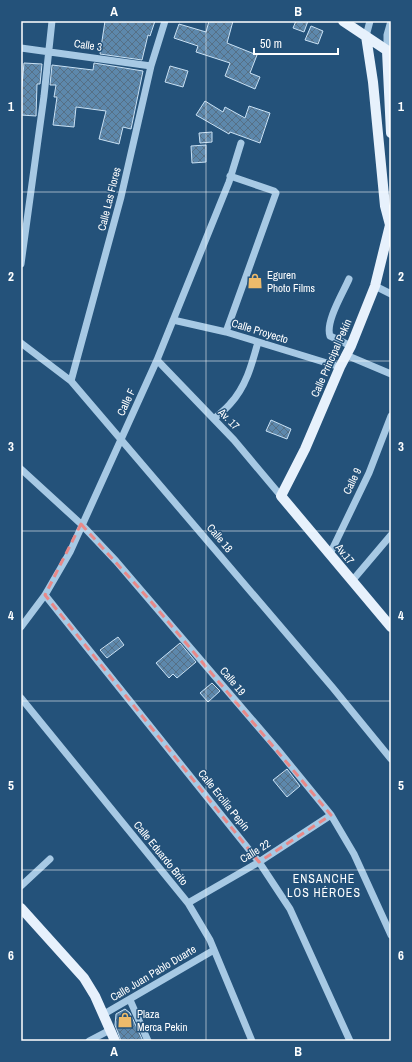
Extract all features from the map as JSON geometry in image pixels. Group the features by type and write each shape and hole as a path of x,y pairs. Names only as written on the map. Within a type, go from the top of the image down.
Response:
{"main road":[{"path":"343,21 389,52 391,133"},
{"name":"Calle Principal Pekín","path":"281,496 305,449 340,367 351,346 374,286 391,224 385,206 366,36"},
{"name":"Av.17","path":"281,496 391,627"},
{"path":"21,908 84,978 104,1014 114,1041"}],"street":[{"path":"21,264 39,135 52,21"},
{"name":"Calle Las Flores","path":"71,381 121,197 152,66 165,21"},
{"path":"366,36 370,21"},
{"path":"389,52 387,36 391,21"},
{"name":"Calle 3","path":"21,48 152,66"},
{"name":"Calle F","path":"21,627 45,595 70,552 157,360 230,176 241,143"},
{"path":"226,332 276,193 230,176"},
{"path":"349,279 329,323 328,332 330,336 351,346"},
{"path":"374,286 391,294"},
{"name":"Calle Proyecto","path":"173,320 226,332 340,367"},
{"name":"Calle 18","path":"21,342 71,381 328,682 391,759"},
{"path":"214,419 230,404 238,393 248,374 258,342"},
{"path":"346,355 391,374"},
{"name":"Av. 17","path":"157,360 234,440 281,496"},
{"name":"Calle 9","path":"330,554 369,473 391,416"},
{"name":"Calle 19","path":"21,469 82,524 153,604 278,750 331,815 354,854 391,935"},
{"path":"352,581 391,535"},
{"name":"Calle Ercilia Pepín","path":"45,595 259,862 290,909 350,1041"},
{"name":"Calle Eduardo Brito","path":"21,698 188,903 210,940 252,1041"},
{"name":"Calle 22","path":"188,903 259,862 331,815"},
{"path":"21,886 50,859"},
{"name":"Calle Juan Pablo Duarte","path":"104,1014 214,950"},
{"path":"130,1000 148,1041"},
{"path":"89,1041 110,1030"}],"highlighted area":[{"path":"81,524 148,598 331,815 259,862 45,595"}],"building":[{"path":"105,21 155,21 150,36 148,35 142,60 100,54"},
{"path":"209,21 233,21 227,43 257,55 250,73 260,77 255,89 225,76 230,63 196,52 198,46 174,38 179,24 206,32"},
{"path":"296,21 308,21 304,32 293,28"},
{"path":"311,26 323,31 318,44 305,40"},
{"path":"24,63 42,64 40,84 37,84 36,116 21,115"},
{"path":"94,63 143,71 131,129 123,127 119,144 99,139 106,111 76,107 74,127 53,125 57,97 54,97 56,85 50,85 52,65 93,70"},
{"path":"170,66 188,71 183,87 165,82"},
{"path":"205,101 223,112 225,107 245,118 249,106 270,113 260,143 230,132 229,134 196,115"},
{"path":"212,132 212,142 200,143 199,133"},
{"path":"206,145 206,162 192,163 191,146"},
{"path":"271,420 291,429 287,439 266,431"},
{"path":"118,637 124,645 107,658 100,650"},
{"path":"180,643 196,662 177,678 173,674 169,678 156,663"},
{"path":"212,683 220,691 208,702 200,693"},
{"path":"287,769 300,786 287,797 273,780"},
{"name":"Plaza Merca Pekin","path":"125,1009 130,1013 143,1041 121,1041 115,1025 116,1014"}],"place":[{"name":"Eguren Photo Films","path":"255,281"},
{"name":"Plaza Merca Pekin","path":"125,1020"}],"district":[{"name":"ENSANCHE LOS HÉROES","path":"324,886"}]}
